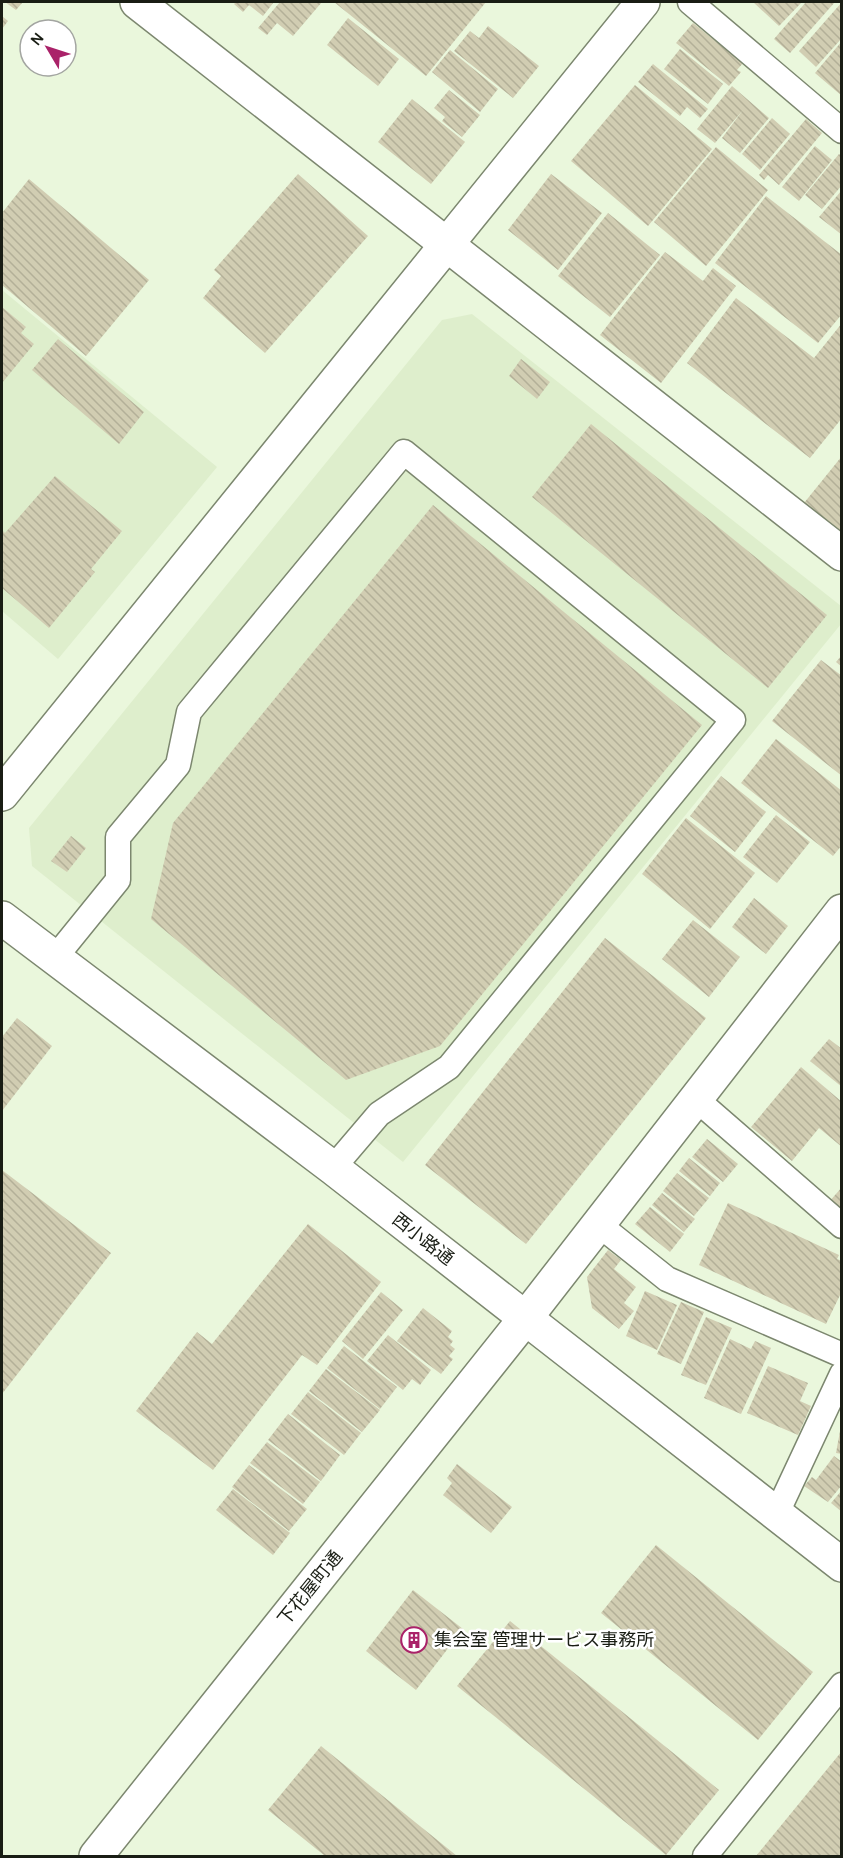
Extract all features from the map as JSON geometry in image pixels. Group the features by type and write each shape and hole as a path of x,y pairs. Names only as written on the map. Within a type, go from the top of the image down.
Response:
{"street":[{"path":"137,2 842,554"},
{"path":"2,794 444,244 643,2"},
{"name":"下花屋町通","path":"96,1857 524,1320 842,911"},
{"name":"西小路通","path":"2,918 333,1168 524,1320 842,1565"}],"lane":[{"path":"690,2 842,131"},
{"path":"54,959 118,880 118,837 178,765 189,712 404,452 733,720 449,1067 379,1114 333,1168"},
{"path":"696,1099 842,1226"},
{"path":"598,1224 667,1279 842,1355"},
{"path":"776,1515 842,1374"},
{"path":"705,1857 842,1685"}],"shaded area":[{"path":"2,290 217,467 58,659 2,611"},
{"path":"472,314 841,606 841,624 403,1162 32,866 29,828 442,320"}],"building":[{"path":"5,2 23,2 16,10"},
{"path":"236,2 274,2 263,16 249,5 243,12 234,4"},
{"path":"280,2 322,2 293,36 277,23 267,35 258,28"},
{"path":"334,2 486,2 426,76"},
{"path":"753,2 802,2 779,26"},
{"path":"806,2 835,2 790,53 774,39"},
{"path":"842,2 842,38 816,67 799,51"},
{"path":"2,16 8,21 2,29"},
{"path":"348,18 399,59 378,86 327,45"},
{"path":"693,23 743,63 737,70 741,72 729,86 676,43"},
{"path":"488,26 539,66 513,98 454,51 470,31 479,38"},
{"path":"842,41 842,96 815,73"},
{"path":"680,49 723,84 708,104 664,69"},
{"path":"450,50 498,89 480,112 432,72"},
{"path":"653,64 708,109 700,118 687,107 680,116 638,82"},
{"path":"635,85 712,149 648,226 571,161"},
{"path":"732,86 769,118 740,153 722,138 743,110 715,143 697,129"},
{"path":"449,90 480,115 462,137 442,121 445,117 434,108"},
{"path":"412,99 465,142 431,184 378,142"},
{"path":"772,118 790,134 760,170 742,154"},
{"path":"806,119 822,133 779,185 768,175 764,180 759,175"},
{"path":"815,146 832,160 799,201 782,187"},
{"path":"716,147 768,190 706,266 654,222"},
{"path":"839,154 842,156 842,185 822,209 805,195"},
{"path":"298,174 368,236 265,353 203,298 221,276 214,270"},
{"path":"551,174 602,213 558,270 508,230"},
{"path":"29,179 149,280 86,356 2,285 2,213"},
{"path":"842,190 842,235 819,217"},
{"path":"766,196 842,255 842,314 818,343 715,263"},
{"path":"608,213 660,255 610,317 558,276"},
{"path":"665,252 703,281 713,268 736,286 661,383 600,335"},
{"path":"736,298 814,358 842,323 842,418 810,458 687,363"},
{"path":"2,307 26,327 21,333 34,344 2,383"},
{"path":"58,339 144,412 119,444 32,370"},
{"path":"521,359 550,382 537,399 509,376"},
{"path":"591,424 827,615 768,688 532,497"},
{"path":"842,456 842,532 804,503"},
{"path":"55,476 122,531 91,569 95,572 49,628 2,588 2,530 5,533"},
{"path":"433,505 702,725 440,1046 346,1080 151,919 173,823"},
{"path":"842,655 842,667 836,662"},
{"path":"821,660 842,676 842,776 772,721"},
{"path":"776,739 842,791 842,845 833,856 741,783"},
{"path":"721,776 766,812 735,852 690,816"},
{"path":"776,815 810,842 777,883 743,857"},
{"path":"686,818 755,873 710,929 642,874"},
{"path":"71,836 86,848 67,872 51,861"},
{"path":"754,898 788,926 766,954 732,927"},
{"path":"693,920 740,957 709,997 662,959"},
{"path":"605,938 706,1018 526,1244 425,1165"},
{"path":"17,1018 52,1046 2,1111 2,1037"},
{"path":"829,1039 842,1049 842,1087 810,1061"},
{"path":"801,1067 842,1102 842,1147 819,1128 792,1161 751,1127"},
{"path":"707,1139 738,1164 723,1182 692,1157"},
{"path":"689,1158 720,1183 710,1196 679,1171"},
{"path":"2,1170 111,1253 2,1394"},
{"path":"677,1173 709,1198 694,1216 663,1191"},
{"path":"842,1187 842,1212 829,1202"},
{"path":"662,1193 695,1219 684,1232 652,1205"},
{"path":"728,1203 839,1255 837,1259 842,1261 842,1291 826,1324 699,1265"},
{"path":"650,1207 684,1234 670,1252 635,1224"},
{"path":"308,1224 381,1282 317,1365 302,1355 213,1470 136,1411 197,1332 212,1344"},
{"path":"608,1250 621,1260 614,1269 636,1287 624,1303 634,1311 619,1329 592,1308 587,1277"},
{"path":"645,1291 677,1305 657,1350 626,1336"},
{"path":"381,1292 403,1310 363,1359 342,1341"},
{"path":"681,1302 704,1312 681,1364 657,1354"},
{"path":"423,1308 452,1331 448,1337 453,1341 450,1345 455,1349 449,1356 453,1359 441,1374 397,1341"},
{"path":"706,1317 732,1328 706,1385 681,1375"},
{"path":"388,1335 431,1370 420,1385 412,1379 403,1390 367,1361"},
{"path":"730,1339 751,1349 755,1341 771,1348 741,1414 704,1398"},
{"path":"344,1346 397,1387 380,1409 327,1368"},
{"path":"768,1366 808,1383 800,1401 811,1406 798,1435 747,1413"},
{"path":"326,1369 380,1410 362,1432 309,1391"},
{"path":"308,1392 361,1433 344,1455 291,1414"},
{"path":"288,1414 340,1455 321,1481 268,1440"},
{"path":"840,1431 842,1432 842,1454 836,1453"},
{"path":"267,1442 320,1482 303,1504 250,1463"},
{"path":"834,1456 842,1462 842,1485 828,1502 804,1486 812,1477 816,1480"},
{"path":"457,1464 512,1507 491,1533 443,1495 452,1483 447,1478"},
{"path":"249,1465 307,1509 289,1531 232,1487"},
{"path":"233,1489 290,1533 273,1555 216,1510"},
{"path":"842,1490 842,1512 831,1503"},
{"path":"656,1545 813,1672 758,1740 601,1613"},
{"name":"集会室 管理サービス事務所","path":"413,1590 463,1629 416,1690 366,1651"},
{"path":"510,1621 719,1790 666,1855 457,1686"},
{"path":"321,1746 457,1856 325,1856 268,1810"},
{"path":"842,1751 842,1856 756,1856"}],"place":[{"name":"集会室 管理サービス事務所","path":"414,1640"}]}
